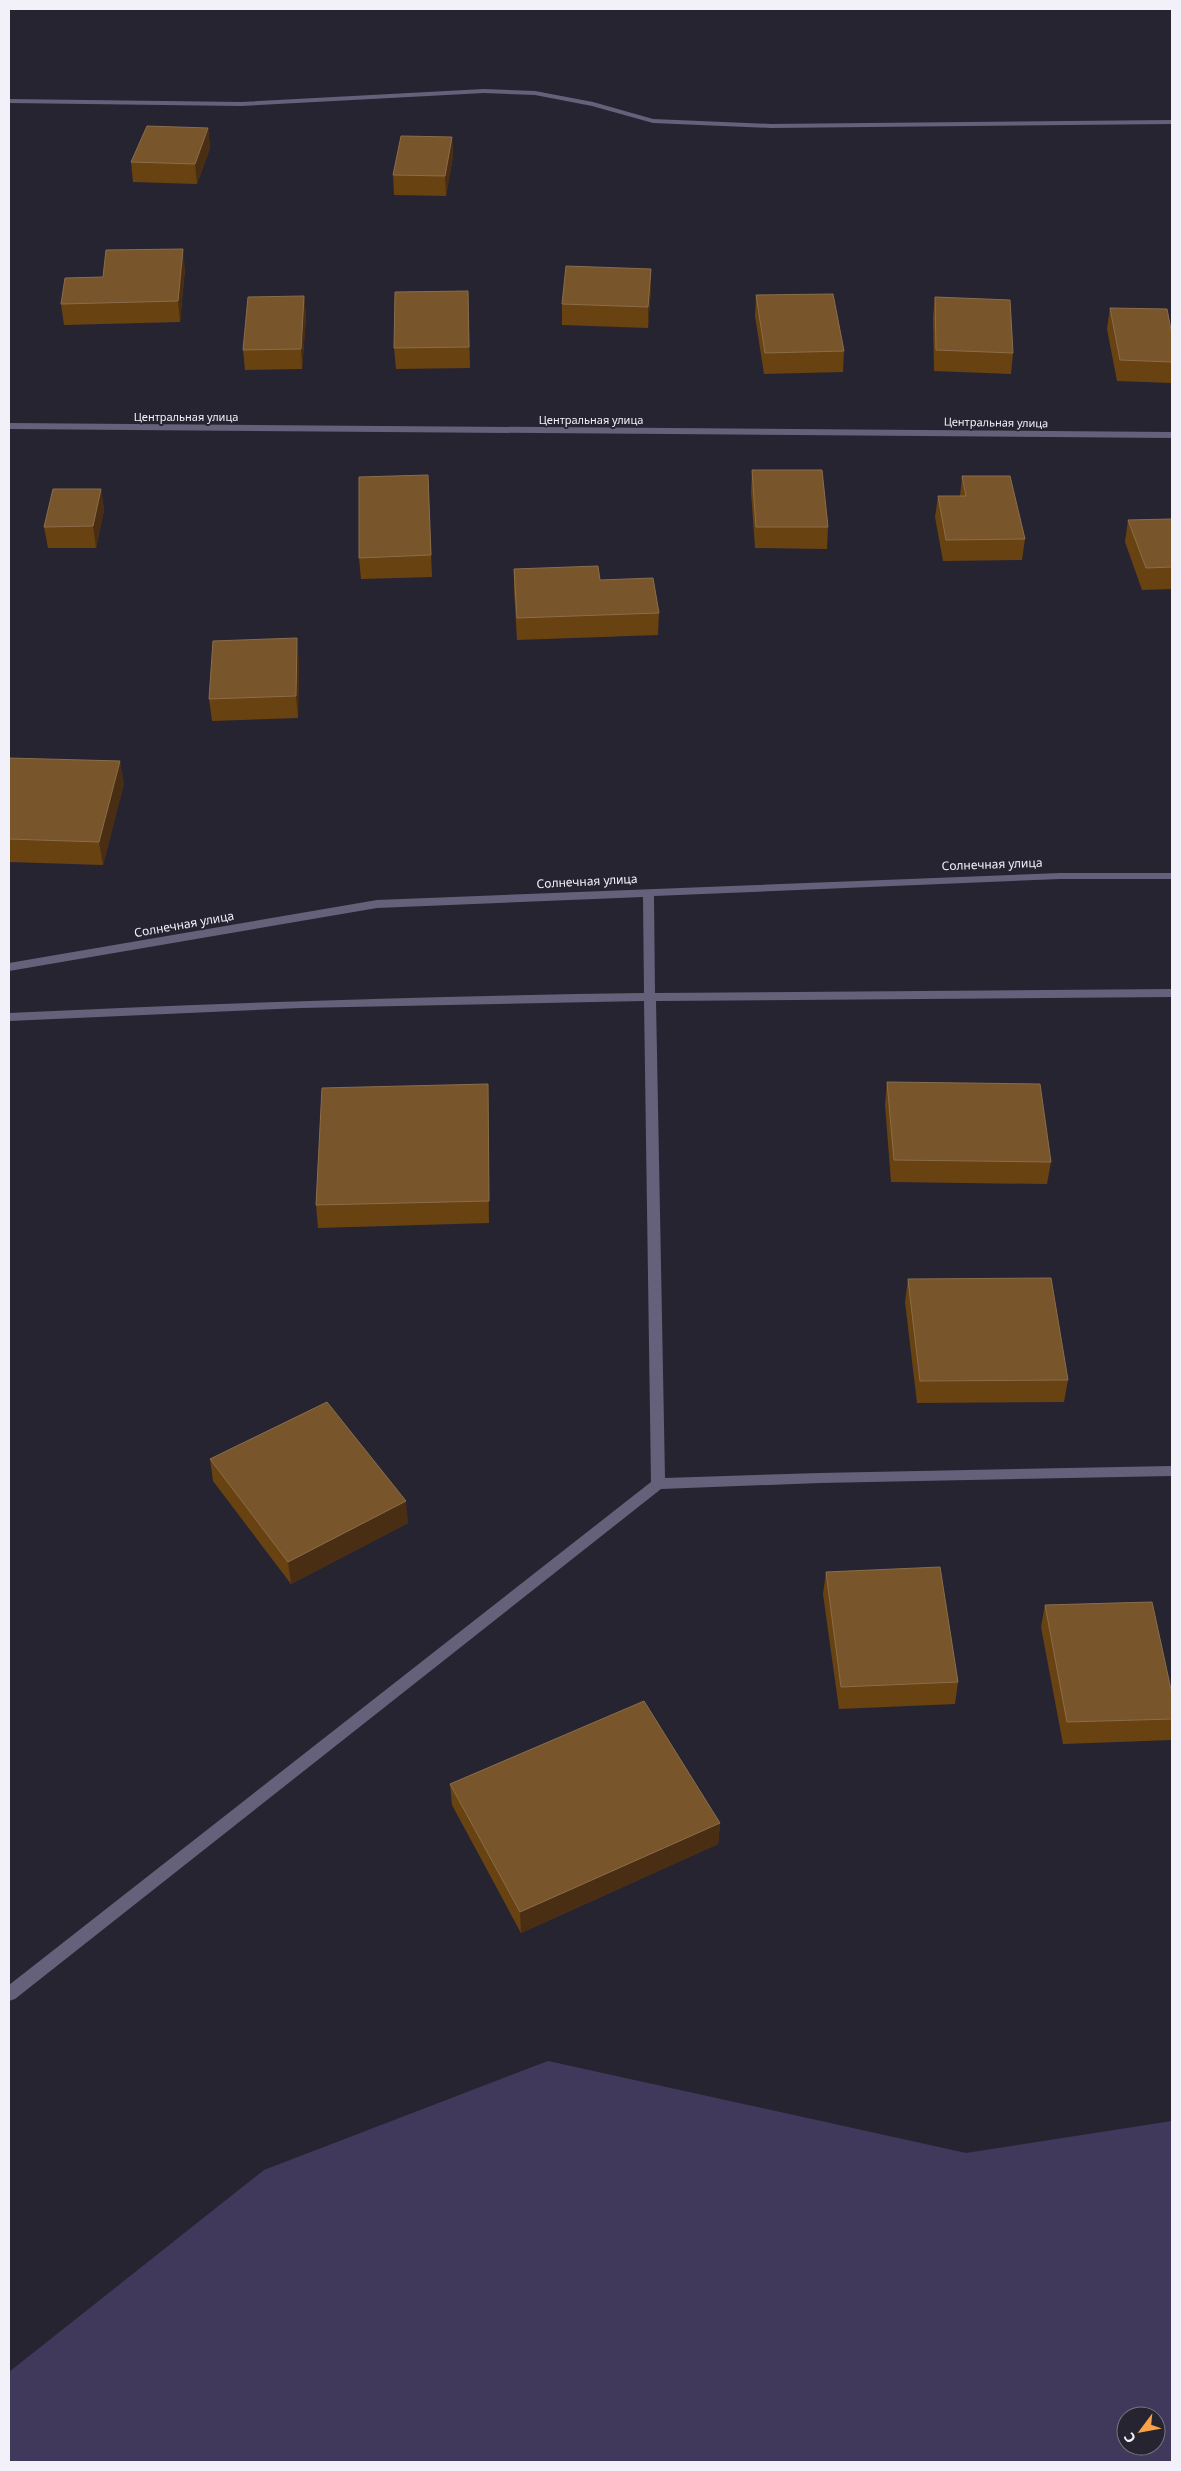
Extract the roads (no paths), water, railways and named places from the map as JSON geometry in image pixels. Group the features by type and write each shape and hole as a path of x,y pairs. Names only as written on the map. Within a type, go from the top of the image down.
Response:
{"street":[{"path":"9,101 241,104 484,91 535,93 663,121 771,126 1172,122"},
{"name":"Центральная улица","path":"9,426 1172,435"},
{"name":"Солнечная улица","path":"9,967 377,904 1060,876 1172,876"},
{"path":"648,892 658,1484"},
{"path":"9,1017 144,1010 650,997 1172,993"},
{"path":"9,1994 658,1484 820,1478 1172,1471"}]}
